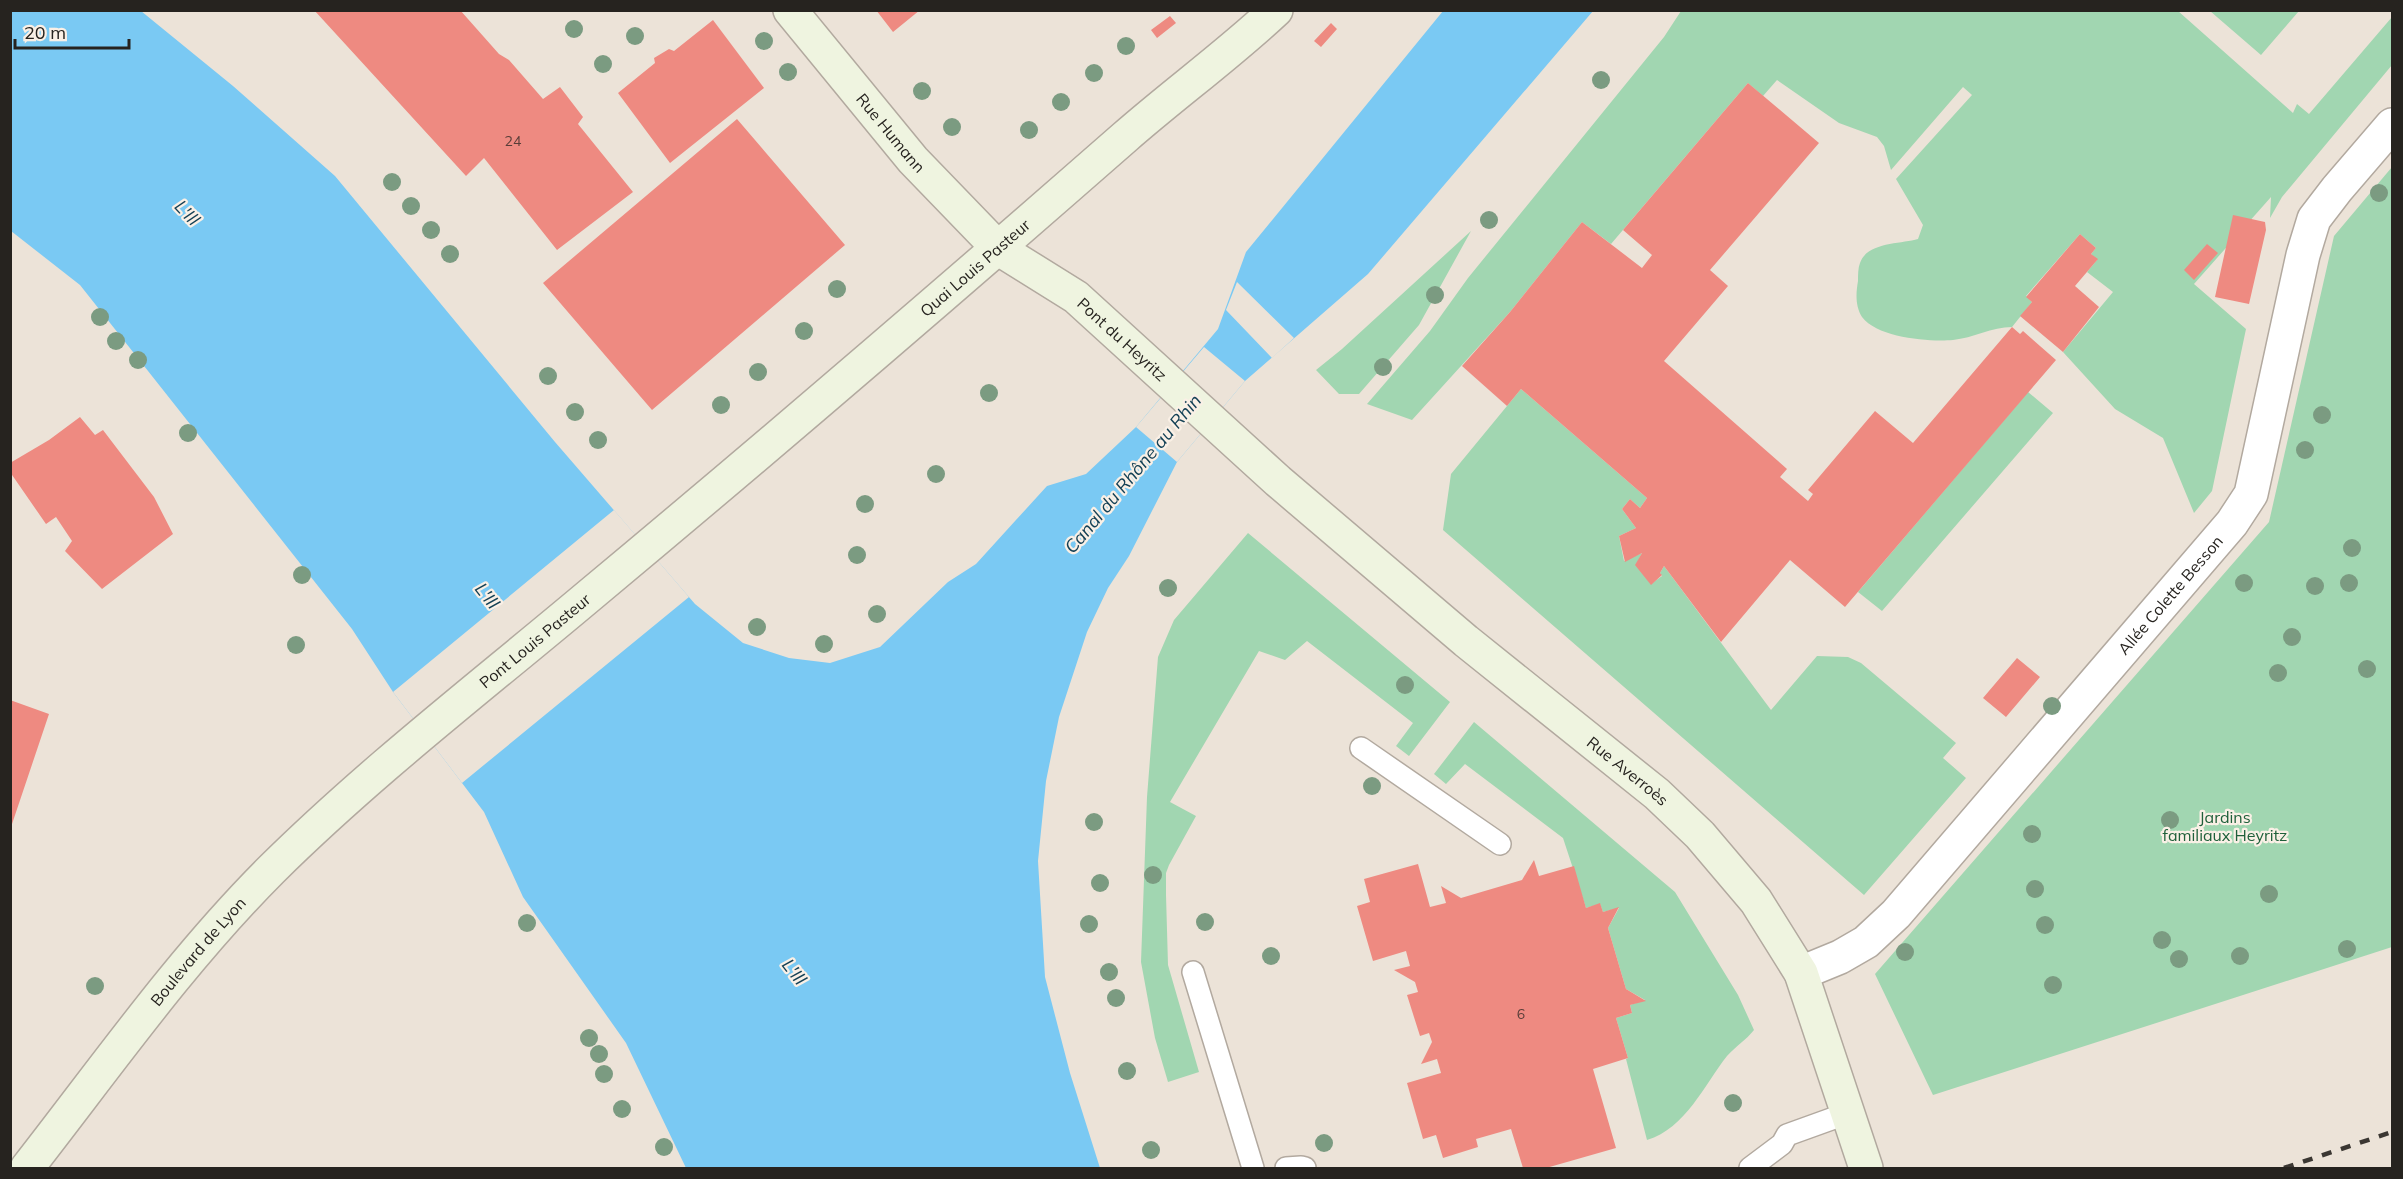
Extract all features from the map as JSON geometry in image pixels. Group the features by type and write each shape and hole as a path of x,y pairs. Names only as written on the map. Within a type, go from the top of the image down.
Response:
{"main road":[{"name":"Rue Humann","path":"790,10 913,160 999,249"},
{"name":"Quai Louis Pasteur","path":"676,524 1276,10"},
{"name":"Pont du Heyritz","path":"999,249 1076,297 1263,468"},
{"name":"Rue Averroès","path":"1263,468 1466,641 1657,794 1700,835 1756,901 1801,973 1866,1168"},
{"name":"Pont Louis Pasteur","path":"394,759 676,524"},
{"name":"Boulevard de Lyon","path":"27,1168 183,966 223,920 308,834 394,759"}],"street":[{"name":"Allée Colette Besson","path":"1801,973 1840,957 1866,942 1896,914 2232,523 2251,494 2303,255 2314,219 2392,125"}],"lane":[{"path":"1361,748 1500,844"},
{"path":"1193,972 1253,1168"},
{"path":"1750,1168 1782,1144 1787,1136 1848,1113"},
{"path":"1286,1168 1305,1168"}],"green space":[{"path":"1681,11 2178,11 2293,113 2297,104 2309,114 2392,17 2392,65 2282,197 2270,218 2271,197 2194,284 2246,329 2212,491 2194,513 2163,438 2115,409 2063,352 2113,292 2087,272 2097,260 2091,254 2096,248 2080,234 2026,296 2032,302 2012,327 1960,339 1931,340 1891,334 1880,330 1862,317 1857,304 1857,295 1859,267 1864,256 1877,247 1918,239 1923,225 1896,179 1972,95 1963,87 1891,170 1884,146 1877,137 1839,123 1777,80 1763,96 1748,83 1611,244 1582,222 1510,312 1412,420 1367,404 1430,331 1468,278 1664,37"},
{"path":"2210,11 2299,11 2261,55"},
{"name":"Jardins familiaux Heyritz","path":"2392,167 2392,947 1933,1095 1875,974 2269,522 2334,236"},
{"path":"1471,231 1419,325 1359,394 1339,394 1316,370"},
{"path":"1521,389 1647,498 1640,508 1630,499 1622,509 1636,528 1619,536 1624,561 1642,553 1636,565 1651,584 1662,576 1660,573 1664,566 1771,710 1817,656 1848,657 1861,663 1956,743 1943,758 1966,778 1864,895 1443,530 1451,474"},
{"path":"2028,392 2053,413 1882,611 1858,592"},
{"path":"1248,533 1450,702 1409,756 1396,746 1413,723 1307,641 1285,660 1259,651 1170,802 1196,816 1169,865 1166,873 1166,895 1168,965 1199,1072 1168,1082 1155,1038 1141,962 1147,797 1158,657 1174,620"},
{"path":"1474,722 1675,892 1738,995 1754,1030 1727,1056 1683,1116 1661,1134 1647,1140 1616,1018 1632,1013 1630,1005 1645,1000 1626,989 1608,928 1619,908 1603,912 1600,904 1586,908 1563,838 1465,764 1446,784 1434,774"}],"water":[{"path":"11,11 141,11 233,86 335,176 555,442 695,604 743,643 789,658 830,663 880,647 948,582 976,564 1047,486 1086,474 1136,427 1218,329 1246,252 1443,11 1593,11 1368,274 1245,381 1177,462 1129,556 1108,588 1087,632 1059,717 1046,781 1038,861 1045,977 1070,1073 1100,1168 686,1168 626,1043 523,897 484,812 393,692 352,629 80,285 11,231"}],"pier":[{"path":"1237,282 1294,338 1272,358 1226,310"},
{"path":"1204,347 1245,381 1177,462 1136,427"},
{"path":"614,510 689,597 462,783 393,692"}],"building":[{"path":"314,10 460,10 543,99 560,87 583,117 578,124 633,192 557,250 484,158 466,176"},
{"path":"876,10 920,10 893,32"},
{"path":"1170,16 1176,23 1157,38 1151,30"},
{"path":"713,20 764,88 670,163 618,93 655,63 654,58 669,49 674,51"},
{"path":"1331,23 1337,29 1321,47 1314,41"},
{"path":"1748,83 1819,143 1710,270 1728,286 1664,361 1787,469 1780,477 1808,501 1813,494 1808,490 1875,411 1913,443 2012,327 2020,334 2023,331 2056,360 1845,607 1790,560 1721,642 1664,566 1660,573 1662,575 1651,585 1635,565 1642,553 1625,562 1619,536 1636,528 1622,509 1630,499 1640,508 1647,498 1521,389 1507,406 1462,366 1510,312 1582,222 1642,268 1652,255 1623,230"},
{"path":"737,119 845,245 652,410 543,283"},
{"path":"2233,215 2265,222 2266,230 2249,304 2215,297"},
{"path":"2080,234 2096,248 2091,254 2098,259 2075,286 2099,307 2063,352 2020,316 2032,302 2026,297"},
{"path":"2207,244 2218,253 2194,280 2184,270"},
{"path":"80,417 95,435 103,430 154,497 173,534 102,589 65,551 72,541 56,517 46,524 10,472 10,463 49,440"},
{"path":"2017,658 2040,677 2006,717 1983,698"},
{"path":"10,700 49,714 11,827 10,827"},
{"path":"1534,860 1539,876 1574,866 1586,908 1600,903 1603,912 1619,907 1608,928 1626,989 1646,1001 1630,1005 1632,1013 1616,1018 1628,1058 1593,1069 1616,1148 1546,1168 1523,1168 1511,1129 1476,1139 1478,1147 1443,1158 1436,1135 1423,1139 1407,1083 1441,1073 1437,1059 1421,1064 1432,1042 1429,1033 1420,1036 1407,995 1418,992 1415,982 1394,970 1410,966 1406,951 1373,961 1357,906 1370,902 1364,879 1418,864 1430,907 1446,903 1441,886 1461,898 1522,880"}],"railway":[{"path":"2284,1168 2392,1132"}],"water label":[{"name":"L'Ill","path":"187,213"},
{"name":"Canal du Rhône au Rhin","path":"1133,474"},
{"name":"L'Ill","path":"487,596"},
{"name":"L'Ill","path":"794,972"}]}
